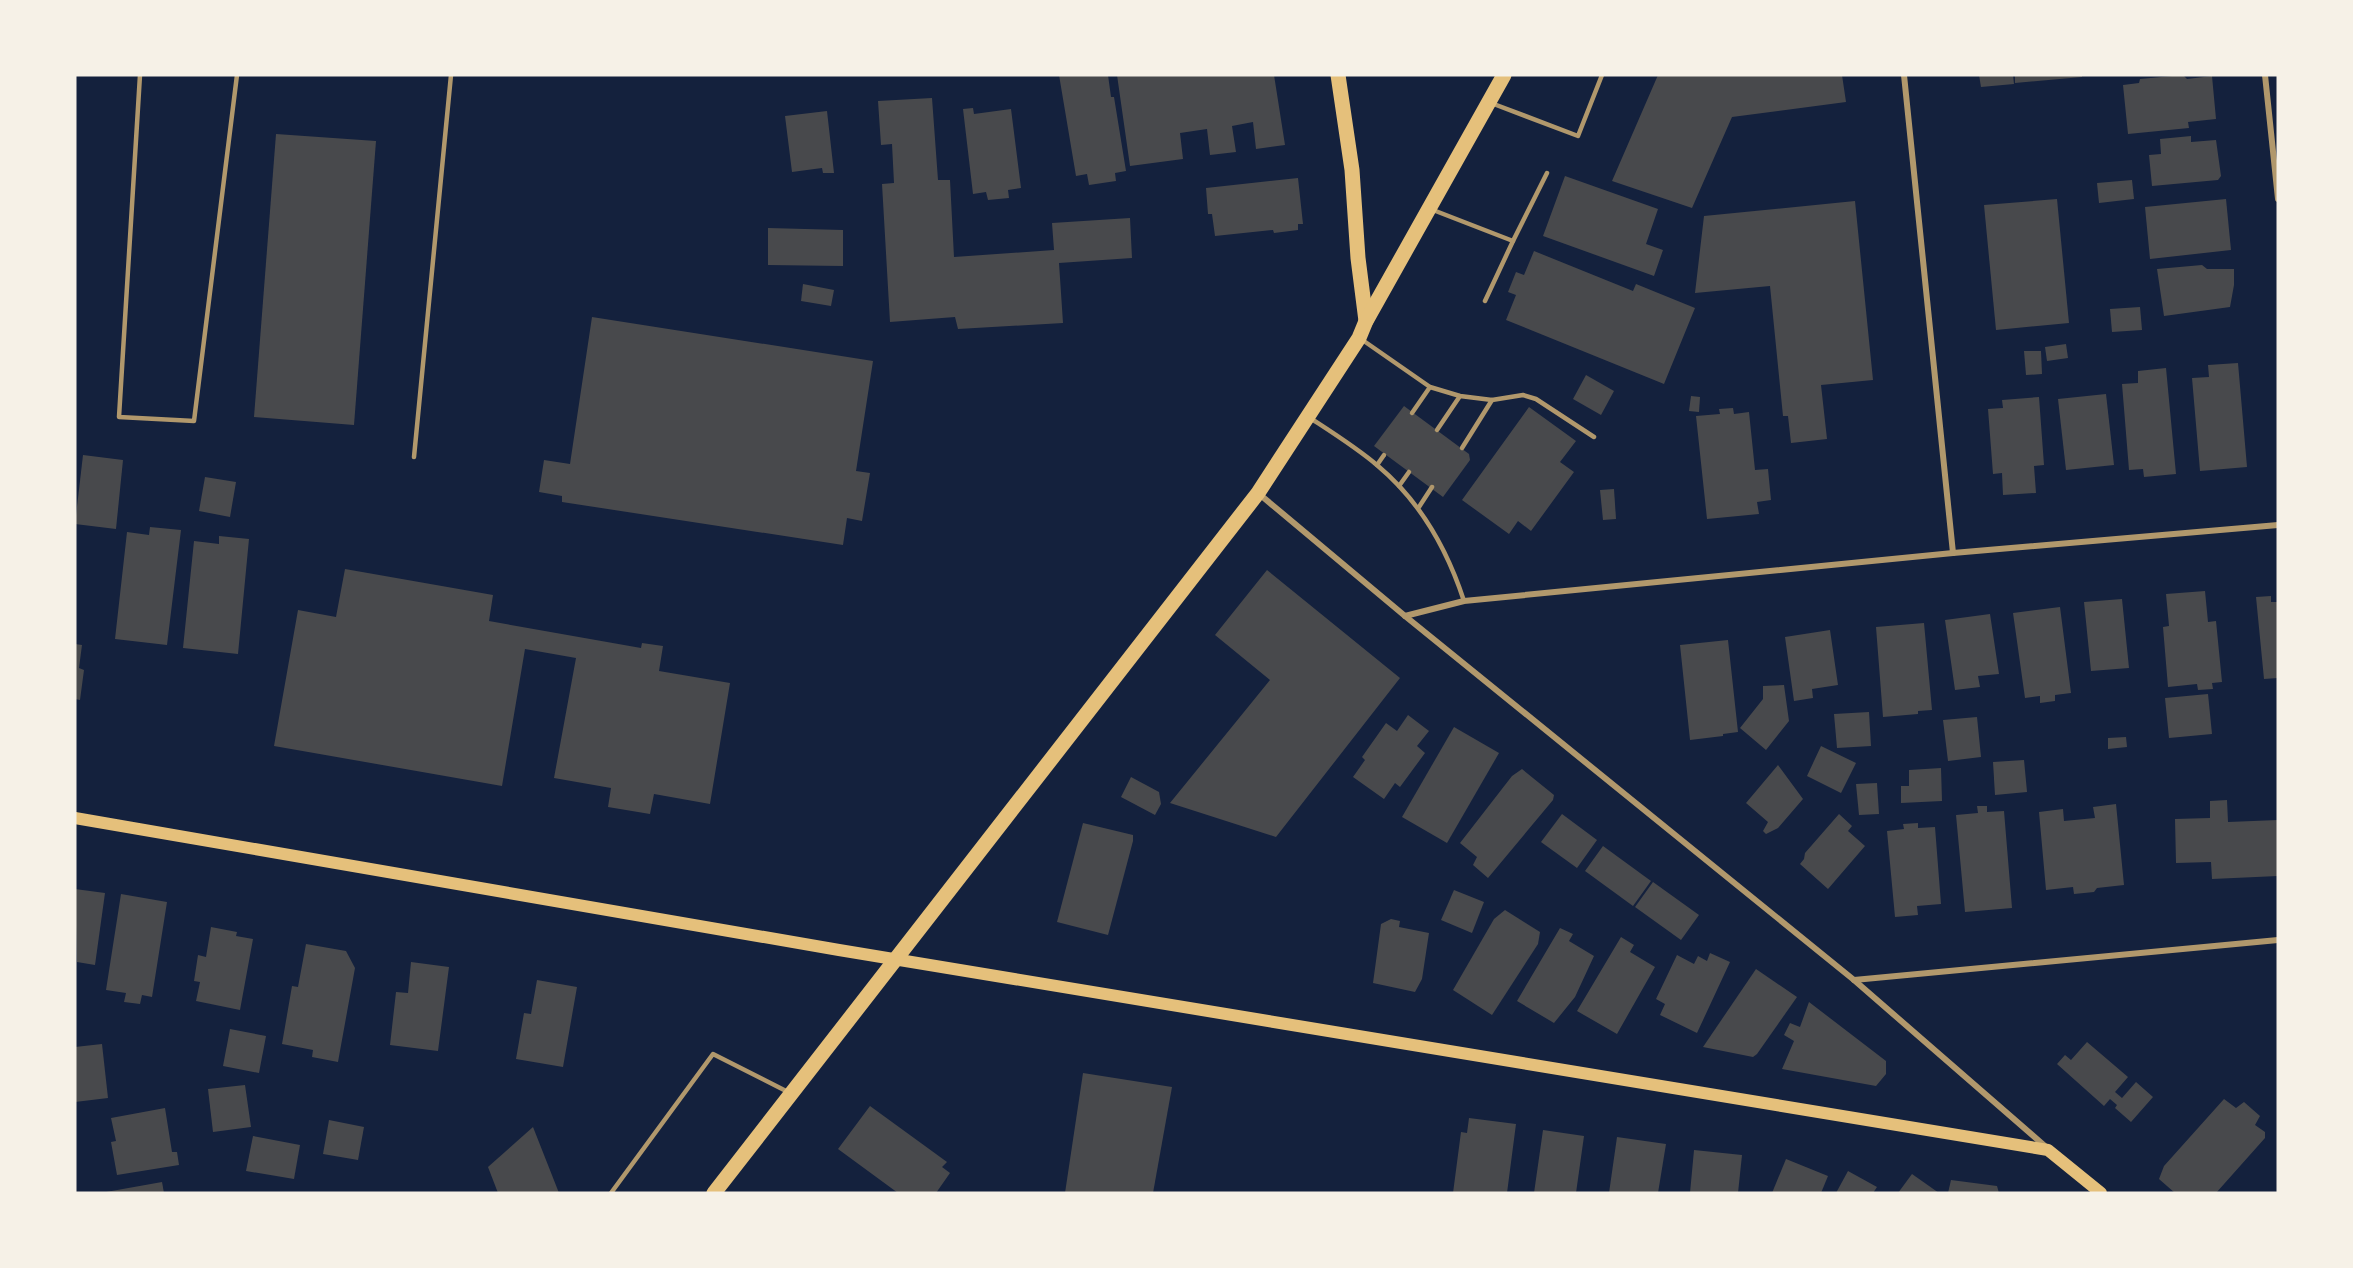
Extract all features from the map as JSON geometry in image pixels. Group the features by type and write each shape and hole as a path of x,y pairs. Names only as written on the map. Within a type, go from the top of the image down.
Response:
{"main road":[{"path":"1338,75 1352,170 1358,258 1366,321"},
{"path":"714,1193 1258,493 1359,338 1366,321 1431,209 1503,75"},
{"path":"75,818 895,959 2048,1150 2101,1193"}],"street":[{"path":"1904,75 1953,553"},
{"path":"2265,75 2278,199"},
{"path":"1258,493 1405,616 1854,980 2048,1150"},
{"path":"1405,616 1464,601 1953,553 2278,525"},
{"path":"1854,980 2278,940"}],"lane":[{"path":"140,75 119,417 194,421 237,75"},
{"path":"414,457 450,75"},
{"path":"1489,102 1578,135 1602,75"},
{"path":"1485,301 1547,173"},
{"path":"1431,209 1513,241"},
{"path":"1359,338 1430,387 1460,396 1492,400 1523,395 1536,399 1594,437"},
{"path":"1412,412 1430,387"},
{"path":"1437,430 1460,396"},
{"path":"1462,448 1492,400"},
{"path":"1309,417 1377,465 1419,507 1442,545 1464,601"},
{"path":"1377,465 1384,454"},
{"path":"1399,486 1409,472"},
{"path":"1419,507 1432,488"},
{"path":"611,1193 713,1054 791,1093"}],"building":[{"path":"1059,75 1108,75 1111,97 1114,97 1126,171 1115,173 1116,181 1089,185 1087,174 1076,176"},
{"path":"1117,75 1274,75 1285,145 1256,149 1253,122 1232,126 1236,152 1210,155 1207,129 1180,133 1183,159 1130,166"},
{"path":"1658,75 1842,75 1846,102 1732,117 1692,208 1612,181"},
{"path":"1979,75 2013,75 2014,84 1981,87"},
{"path":"2015,75 2082,75 2082,77 2015,83"},
{"path":"2183,75 2187,79 2212,76 2216,119 2188,122 2189,128 2128,134 2123,85 2139,83 2140,79"},
{"path":"932,98 938,180 950,180 954,257 1054,250 1052,223 1130,218 1132,258 1059,263 1063,323 958,329 955,317 890,322 882,184 894,183 892,144 881,145 878,101"},
{"path":"973,108 974,114 1011,109 1021,188 1008,190 1009,198 988,200 986,192 973,194 963,109"},
{"path":"827,111 834,173 823,173 822,168 792,172 785,116"},
{"path":"276,134 376,141 354,425 254,417"},
{"path":"2191,136 2191,142 2216,140 2221,176 2218,180 2152,186 2149,155 2161,154 2160,139"},
{"path":"1565,176 1658,209 1646,244 1663,250 1654,276 1543,236"},
{"path":"1298,178 1303,224 1298,224 1298,230 1274,233 1273,230 1215,236 1212,214 1208,214 1206,188"},
{"path":"2132,180 2134,199 2099,203 2097,183"},
{"path":"2057,199 2069,323 1996,330 1984,205"},
{"path":"2226,199 2231,250 2150,259 2145,207"},
{"path":"1855,201 1873,380 1821,385 1827,439 1791,443 1788,416 1783,416 1770,286 1695,293 1704,216"},
{"path":"768,228 843,230 843,266 768,265"},
{"path":"1534,251 1633,291 1636,284 1695,308 1664,384 1506,320 1516,295 1508,292 1516,272 1524,275"},
{"path":"2202,265 2207,269 2234,269 2230,307 2164,316 2157,269"},
{"path":"803,284 834,290 831,306 801,301"},
{"path":"2140,307 2142,330 2112,332 2110,309"},
{"path":"592,317 873,361 856,471 870,473 862,521 847,518 843,545 562,502 562,496 539,492 544,460 570,464"},
{"path":"2066,344 2068,358 2047,361 2045,347"},
{"path":"2024,351 2041,351 2042,374 2026,375"},
{"path":"2238,363 2247,467 2200,471 2192,378 2209,377 2208,365"},
{"path":"2166,368 2176,474 2144,477 2143,469 2129,470 2122,384 2138,383 2138,371"},
{"path":"1586,375 1614,391 1601,415 1573,399"},
{"path":"2106,394 2114,465 2066,470 2058,399"},
{"path":"1691,396 1700,397 1699,412 1689,411"},
{"path":"2039,397 2044,465 2034,466 2036,493 2003,495 2002,473 1993,474 1988,409 2003,408 2002,400"},
{"path":"1404,406 1469,454 1470,460 1443,497 1374,446"},
{"path":"1529,407 1576,441 1560,462 1574,472 1531,531 1518,521 1509,534 1462,500"},
{"path":"1733,408 1734,414 1749,412 1755,470 1768,469 1771,500 1757,502 1759,514 1707,519 1696,416 1720,414 1719,409"},
{"path":"83,455 123,460 116,529 75,524"},
{"path":"205,477 236,482 230,517 199,511"},
{"path":"1614,489 1616,519 1603,520 1600,490"},
{"path":"150,527 181,530 167,645 115,639 127,532 149,535"},
{"path":"219,536 249,539 238,654 183,648 194,541 219,544"},
{"path":"345,569 493,595 489,621 641,648 642,643 663,646 659,671 730,683 710,804 654,794 650,814 608,807 611,788 554,778 576,658 525,649 502,786 274,746 298,610 336,617"},
{"path":"1267,570 1400,678 1276,837 1170,803 1270,680 1215,635"},
{"path":"2205,591 2208,622 2216,621 2222,682 2212,683 2213,689 2198,690 2197,684 2168,687 2163,627 2169,626 2166,594"},
{"path":"2271,596 2271,602 2278,602 2278,678 2264,679 2256,597"},
{"path":"2122,599 2129,668 2091,671 2084,602"},
{"path":"2060,607 2071,693 2055,695 2055,701 2040,703 2040,696 2025,698 2013,613"},
{"path":"1990,614 1999,674 1978,676 1980,687 1955,690 1945,620"},
{"path":"1924,623 1932,710 1918,711 1918,714 1883,717 1876,627"},
{"path":"1830,630 1838,685 1812,689 1813,698 1794,701 1785,637"},
{"path":"1728,640 1738,732 1690,740 1680,645"},
{"path":"75,644 82,645 79,668 84,670 80,700 75,699"},
{"path":"1784,685 1789,721 1766,750 1740,728 1763,699 1763,686"},
{"path":"2208,694 2212,734 2169,738 2165,698"},
{"path":"1869,712 1871,746 1837,748 1834,714"},
{"path":"1408,715 1429,731 1417,746 1425,753 1400,787 1395,783 1384,799 1353,777 1365,760 1362,757 1386,723 1397,731"},
{"path":"1977,717 1981,757 1948,761 1943,720"},
{"path":"1454,727 1499,753 1447,843 1402,817"},
{"path":"2126,737 2127,747 2108,749 2108,738"},
{"path":"1821,746 1856,763 1841,793 1807,776"},
{"path":"2024,760 2027,792 1995,795 1993,762"},
{"path":"1778,765 1803,799 1778,828 1766,834 1763,831 1768,822 1746,803"},
{"path":"1941,768 1942,801 1901,803 1901,786 1909,786 1909,770"},
{"path":"1522,769 1554,795 1553,800 1488,878 1473,865 1477,857 1460,843 1512,776"},
{"path":"1131,777 1159,792 1161,804 1155,815 1121,797"},
{"path":"1877,783 1879,814 1859,815 1856,784"},
{"path":"2227,800 2228,822 2278,820 2278,876 2212,879 2211,862 2176,863 2175,819 2210,818 2210,801"},
{"path":"2116,804 2124,885 2097,888 2094,892 2074,894 2073,887 2046,890 2039,812 2063,809 2064,821 2095,818 2093,807"},
{"path":"1977,806 1987,806 1987,812 2004,811 2012,908 1965,912 1956,815 1978,813"},
{"path":"1562,814 1597,840 1577,868 1541,842"},
{"path":"1839,814 1852,826 1848,831 1865,846 1828,889 1800,864 1805,853"},
{"path":"1083,823 1133,835 1108,935 1057,922"},
{"path":"1918,823 1918,828 1935,827 1941,904 1917,906 1918,915 1895,917 1887,831 1904,829 1903,824"},
{"path":"1603,846 1651,881 1633,906 1585,871"},
{"path":"1653,882 1699,915 1681,940 1635,907"},
{"path":"75,889 105,893 95,965 77,962"},
{"path":"1454,890 1484,902 1472,933 1441,920"},
{"path":"121,894 167,902 152,997 142,995 140,1004 124,1002 126,993 106,990"},
{"path":"1505,910 1540,932 1538,944 1492,1015 1453,990 1494,919"},
{"path":"1391,919 1400,921 1399,927 1429,933 1422,979 1415,992 1373,983 1381,924"},
{"path":"211,927 237,932 236,936 253,939 240,1010 196,1001 200,982 194,981 198,955 206,957"},
{"path":"1560,928 1573,934 1569,941 1594,956 1575,997 1554,1023 1517,1001"},
{"path":"1621,937 1634,945 1630,952 1655,967 1617,1034 1577,1011"},
{"path":"306,944 346,951 355,968 338,1062 312,1057 313,1050 282,1044 292,986 298,987"},
{"path":"1710,953 1730,962 1697,1033 1660,1015 1665,1004 1656,999 1677,955 1694,964 1698,956 1707,961"},
{"path":"411,962 449,967 438,1051 390,1045 396,992 408,993"},
{"path":"1756,969 1797,997 1753,1057 1703,1047"},
{"path":"537,980 577,987 563,1067 516,1059 524,1013 531,1014"},
{"path":"1809,1002 1886,1061 1886,1074 1876,1086 1782,1069 1794,1041 1784,1035 1790,1023 1800,1027"},
{"path":"230,1029 266,1036 259,1073 223,1066"},
{"path":"2087,1042 2128,1077 2115,1092 2122,1098 2136,1082 2153,1097 2131,1122 2115,1108 2117,1105 2110,1099 2104,1106 2057,1064 2065,1055 2071,1060"},
{"path":"102,1044 108,1098 75,1102 75,1047"},
{"path":"1083,1073 1172,1087 1153,1193 1065,1193"},
{"path":"245,1085 251,1127 213,1132 208,1089"},
{"path":"2224,1099 2236,1108 2244,1102 2260,1116 2255,1125 2265,1132 2265,1138 2216,1193 2175,1193 2159,1179 2164,1166"},
{"path":"870,1106 947,1162 942,1167 950,1173 936,1193 898,1193 838,1149"},
{"path":"165,1108 172,1152 177,1152 179,1165 117,1175 111,1142 116,1141 111,1118"},
{"path":"1469,1118 1516,1124 1507,1193 1453,1193 1461,1132 1467,1133"},
{"path":"329,1120 364,1127 358,1160 323,1154"},
{"path":"533,1127 559,1193 498,1193 488,1167"},
{"path":"1543,1130 1584,1136 1576,1193 1534,1193"},
{"path":"253,1136 300,1145 294,1179 246,1171"},
{"path":"1617,1137 1666,1144 1658,1193 1609,1193"},
{"path":"1694,1150 1742,1155 1738,1193 1690,1193"},
{"path":"1786,1159 1828,1176 1821,1193 1772,1193"},
{"path":"1848,1171 1877,1187 1873,1193 1836,1193"},
{"path":"1912,1174 1939,1193 1898,1193"},
{"path":"1951,1180 1997,1186 1999,1193 1948,1193"},
{"path":"162,1182 164,1193 106,1193 106,1192"}]}
